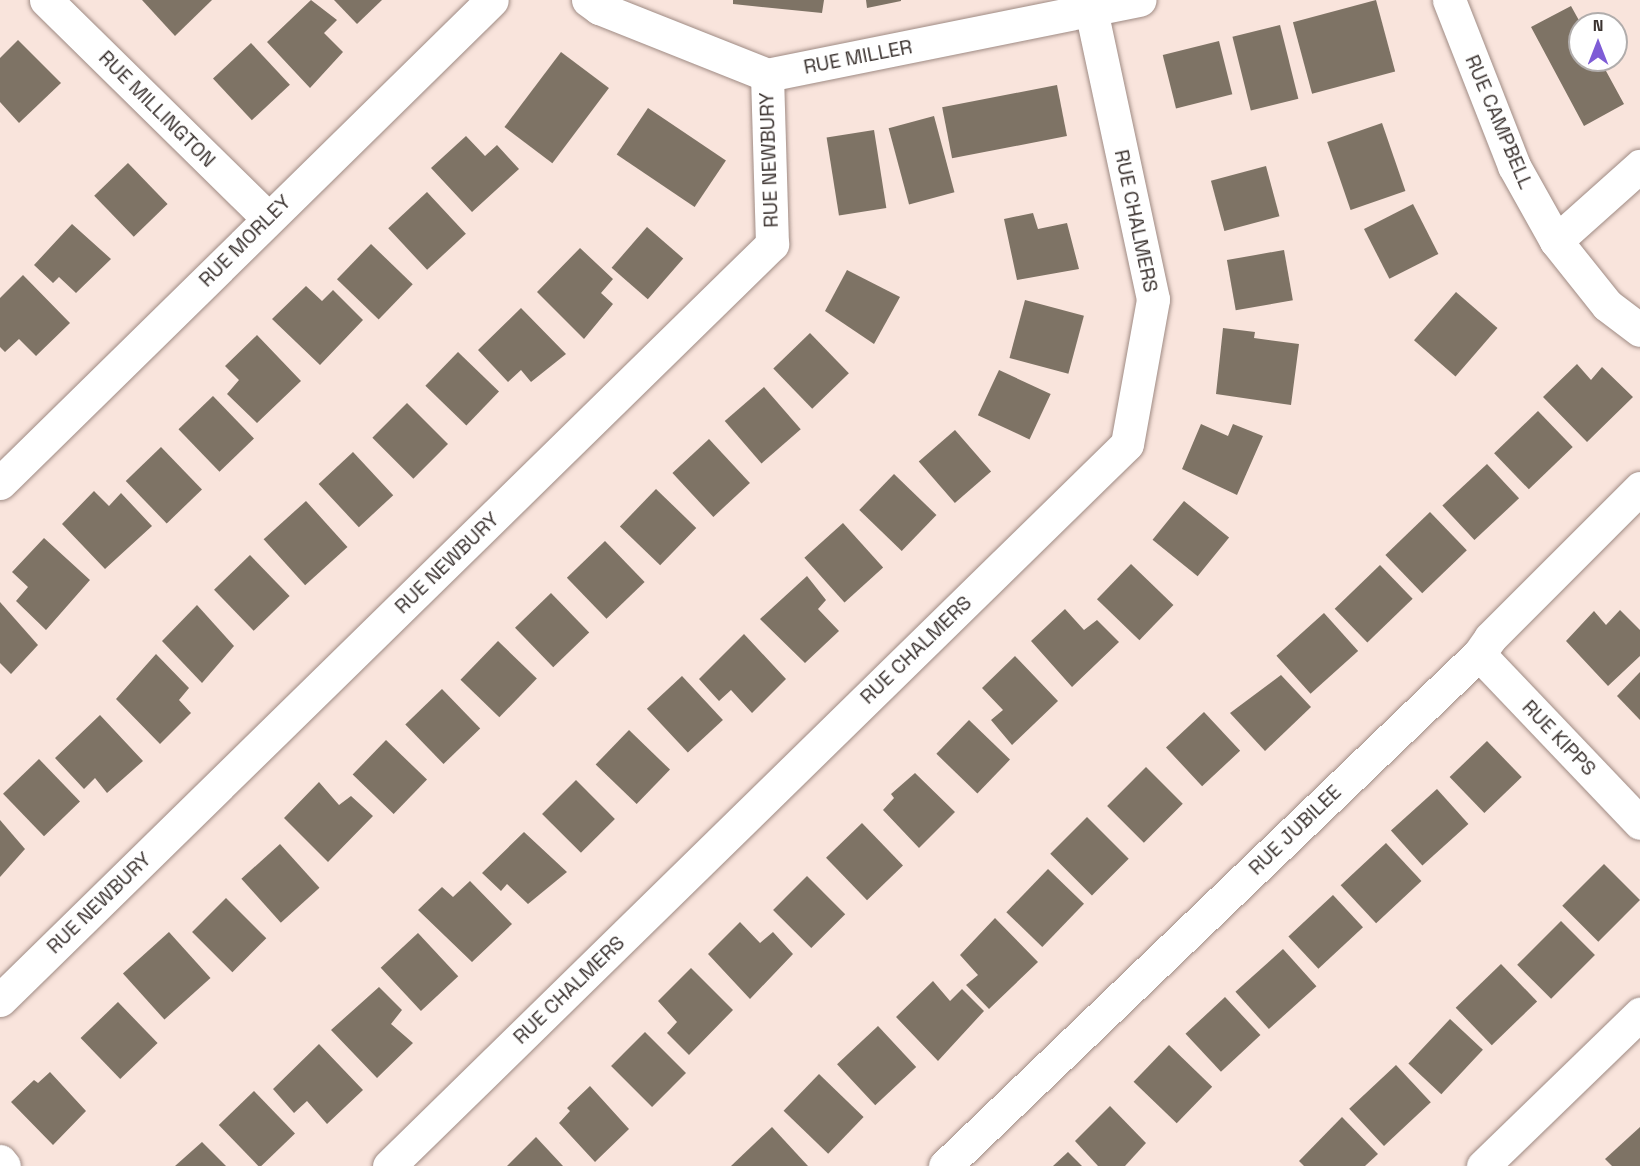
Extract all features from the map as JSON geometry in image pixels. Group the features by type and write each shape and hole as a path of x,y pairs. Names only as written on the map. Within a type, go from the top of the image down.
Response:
{"street":[{"name":"RUE MILLINGTON","path":"46,0 268,218"},
{"name":"RUE MORLEY","path":"0,483 492,0"},
{"path":"588,0 599,8 767,75"},
{"name":"RUE MILLER","path":"767,75 1140,0"},
{"name":"RUE CAMPBELL","path":"1449,0 1514,166 1556,241"},
{"name":"RUE CHALMERS","path":"390,1166 1127,444 1153,299 1091,11"},
{"name":"RUE NEWBURY","path":"0,1000 772,244 767,75"},
{"path":"1640,166 1556,241 1607,305 1640,330"},
{"name":"RUE JUBILEE","path":"945,1166 1479,654 1490,638 1640,488"},
{"name":"RUE KIPPS","path":"1479,654 1640,823"},
{"path":"1483,1166 1640,1014"},
{"path":"0,1161 4,1166"}],"building":[{"path":"142,0 212,0 175,36"},
{"path":"311,0 337,20 324,33 343,52 310,88 267,42"},
{"path":"334,0 382,0 357,24"},
{"path":"733,0 824,0 822,13 733,4"},
{"path":"866,0 901,0 901,1 867,8"},
{"path":"1376,0 1395,71 1312,94 1293,22"},
{"path":"1571,6 1574,12 1568,12 1568,72 1607,72 1624,104 1584,126 1531,27"},
{"path":"1280,25 1298,99 1251,111 1232,37"},
{"path":"18,40 61,83 19,123 0,102 0,58"},
{"path":"1219,41 1232,94 1176,108 1163,55"},
{"path":"251,43 290,85 252,120 213,78"},
{"path":"561,52 609,88 552,163 504,127"},
{"path":"1057,85 1067,136 952,158 942,107"},
{"path":"648,108 726,161 695,207 617,154"},
{"path":"934,116 954,192 909,204 889,128"},
{"path":"1382,123 1405,191 1351,210 1327,142"},
{"path":"874,130 886,208 839,216 827,138"},
{"path":"466,136 485,156 497,145 519,169 472,212 431,168"},
{"path":"128,163 168,204 134,237 94,196"},
{"path":"1266,166 1279,216 1224,231 1211,181"},
{"path":"427,192 466,234 427,270 388,228"},
{"path":"1413,204 1438,254 1389,279 1364,229"},
{"path":"1033,213 1038,229 1067,223 1079,269 1017,280 1004,219"},
{"path":"72,224 111,259 76,293 59,277 53,283 34,265"},
{"path":"647,227 683,258 648,299 612,268"},
{"path":"371,244 413,284 379,320 337,279"},
{"path":"580,248 613,279 601,293 613,304 584,339 537,292"},
{"path":"1284,250 1293,300 1236,310 1227,260"},
{"path":"847,270 900,297 874,344 825,311"},
{"path":"23,275 70,323 36,356 19,339 5,352 0,347 0,298"},
{"path":"306,286 322,301 333,290 363,320 320,365 272,319"},
{"path":"1456,292 1498,328 1456,376 1414,340"},
{"path":"1025,300 1084,316 1068,374 1009,358"},
{"path":"521,308 566,354 531,382 521,370 508,382 478,350"},
{"path":"1223,328 1255,332 1254,338 1299,344 1291,405 1216,394"},
{"path":"810,333 849,373 812,409 773,368"},
{"path":"257,335 301,381 257,423 227,394 239,380 225,366"},
{"path":"458,352 499,392 466,425 425,386"},
{"path":"1577,364 1591,380 1602,367 1633,397 1587,442 1543,397"},
{"path":"999,370 1051,394 1030,439 978,415"},
{"path":"764,387 801,429 761,463 725,421"},
{"path":"213,396 254,438 219,472 178,429"},
{"path":"407,403 448,444 413,479 372,438"},
{"path":"1538,411 1573,447 1529,489 1494,453"},
{"path":"1201,424 1228,436 1233,424 1263,436 1237,495 1182,469"},
{"path":"955,430 991,472 955,503 919,461"},
{"path":"709,439 750,483 713,517 672,473"},
{"path":"161,447 202,489 167,523 126,481"},
{"path":"353,452 393,495 359,527 319,484"},
{"path":"1487,464 1519,498 1474,540 1442,506"},
{"path":"894,474 936,515 902,551 859,510"},
{"path":"656,489 696,528 660,565 620,526"},
{"path":"94,491 109,506 121,493 152,526 105,569 62,524"},
{"path":"306,501 347,547 305,585 264,539"},
{"path":"1184,501 1229,538 1198,576 1153,540"},
{"path":"1430,512 1467,550 1422,593 1385,555"},
{"path":"843,523 883,568 845,602 804,558"},
{"path":"44,538 90,580 46,630 16,601 28,587 12,572"},
{"path":"605,541 645,582 606,619 567,578"},
{"path":"250,555 290,596 254,631 214,590"},
{"path":"1131,564 1173,605 1139,640 1097,599"},
{"path":"1380,565 1413,599 1367,643 1335,609"},
{"path":"807,576 826,600 818,609 839,631 805,663 760,619"},
{"path":"551,593 589,633 553,667 515,628"},
{"path":"0,602 38,645 11,674 0,663"},
{"path":"197,605 234,646 202,683 162,641"},
{"path":"1065,609 1084,630 1097,620 1119,642 1072,687 1031,641"},
{"path":"1620,610 1640,630 1640,656 1608,686 1566,641 1594,611 1606,625"},
{"path":"1324,613 1358,651 1311,694 1276,656"},
{"path":"744,634 786,679 752,713 731,690 719,701 699,679"},
{"path":"498,641 537,679 499,717 460,680"},
{"path":"156,654 189,688 179,700 191,713 160,744 116,699"},
{"path":"1015,656 1058,701 1012,745 991,720 1003,710 982,688"},
{"path":"1640,672 1640,720 1617,696"},
{"path":"1281,675 1311,707 1265,751 1230,713"},
{"path":"682,676 723,720 688,753 647,709"},
{"path":"442,689 480,729 444,764 405,724"},
{"path":"1204,712 1240,751 1202,786 1166,747"},
{"path":"100,715 143,761 107,793 95,778 84,789 55,758"},
{"path":"969,720 1010,760 977,793 936,754"},
{"path":"629,730 670,770 637,804 596,765"},
{"path":"386,740 427,780 394,814 353,775"},
{"path":"1487,741 1522,777 1484,813 1450,777"},
{"path":"39,759 80,801 44,836 3,794"},
{"path":"1146,767 1183,804 1144,843 1107,806"},
{"path":"915,773 955,812 919,848 883,810 894,798 891,794"},
{"path":"576,780 615,819 581,853 542,814"},
{"path":"319,782 339,805 351,796 373,816 328,862 284,818"},
{"path":"1437,789 1468,824 1422,865 1391,830"},
{"path":"1087,817 1129,859 1092,895 1050,854"},
{"path":"0,820 25,849 0,877"},
{"path":"862,823 903,865 867,900 826,858"},
{"path":"524,832 567,872 528,904 507,884 501,891 482,873"},
{"path":"1386,843 1421,881 1376,923 1341,885"},
{"path":"280,844 319,888 281,923 241,879"},
{"path":"1604,864 1640,900 1598,942 1562,906"},
{"path":"1048,869 1084,904 1042,947 1006,912"},
{"path":"807,876 845,914 811,948 773,910"},
{"path":"470,881 512,924 472,962 418,910 442,887 453,897"},
{"path":"1333,895 1363,927 1318,969 1288,937"},
{"path":"226,898 266,938 232,972 192,932"},
{"path":"995,918 1038,962 989,1009 966,985 978,975 960,955"},
{"path":"1561,921 1595,955 1551,999 1517,965"},
{"path":"740,922 760,943 773,932 793,954 750,999 708,954"},
{"path":"169,932 210,978 164,1020 123,973"},
{"path":"418,933 458,976 421,1011 381,968"},
{"path":"1283,949 1316,986 1269,1029 1235,992"},
{"path":"1501,964 1537,1001 1492,1045 1456,1008"},
{"path":"691,968 733,1010 689,1055 667,1033 677,1022 658,1001"},
{"path":"933,981 950,1001 962,989 984,1011 938,1061 896,1017"},
{"path":"379,987 402,1010 391,1024 413,1043 377,1078 331,1030"},
{"path":"1225,997 1260,1035 1221,1072 1186,1034"},
{"path":"118,1002 158,1043 120,1079 81,1038"},
{"path":"1450,1019 1483,1050 1441,1094 1408,1064"},
{"path":"878,1026 916,1067 875,1105 837,1064"},
{"path":"645,1032 686,1073 652,1107 611,1066"},
{"path":"319,1044 363,1090 327,1124 307,1101 294,1113 273,1089"},
{"path":"1169,1045 1212,1087 1177,1123 1134,1082"},
{"path":"1396,1065 1431,1102 1384,1146 1349,1109"},
{"path":"50,1072 86,1111 53,1145 11,1102 34,1080 38,1083"},
{"path":"819,1074 864,1117 828,1154 784,1111"},
{"path":"590,1086 629,1129 595,1162 559,1123 570,1111 567,1108"},
{"path":"254,1091 295,1133 261,1166 258,1166 219,1125"},
{"path":"1110,1106 1146,1143 1125,1166 1098,1166 1075,1141"},
{"path":"1342,1117 1378,1154 1365,1166 1304,1166 1299,1161"},
{"path":"772,1127 808,1166 731,1166"},
{"path":"1640,1127 1640,1166 1612,1166 1605,1159"},
{"path":"536,1137 563,1166 507,1166"},
{"path":"202,1142 226,1166 175,1166"},
{"path":"1068,1152 1082,1166 1053,1166"}]}
